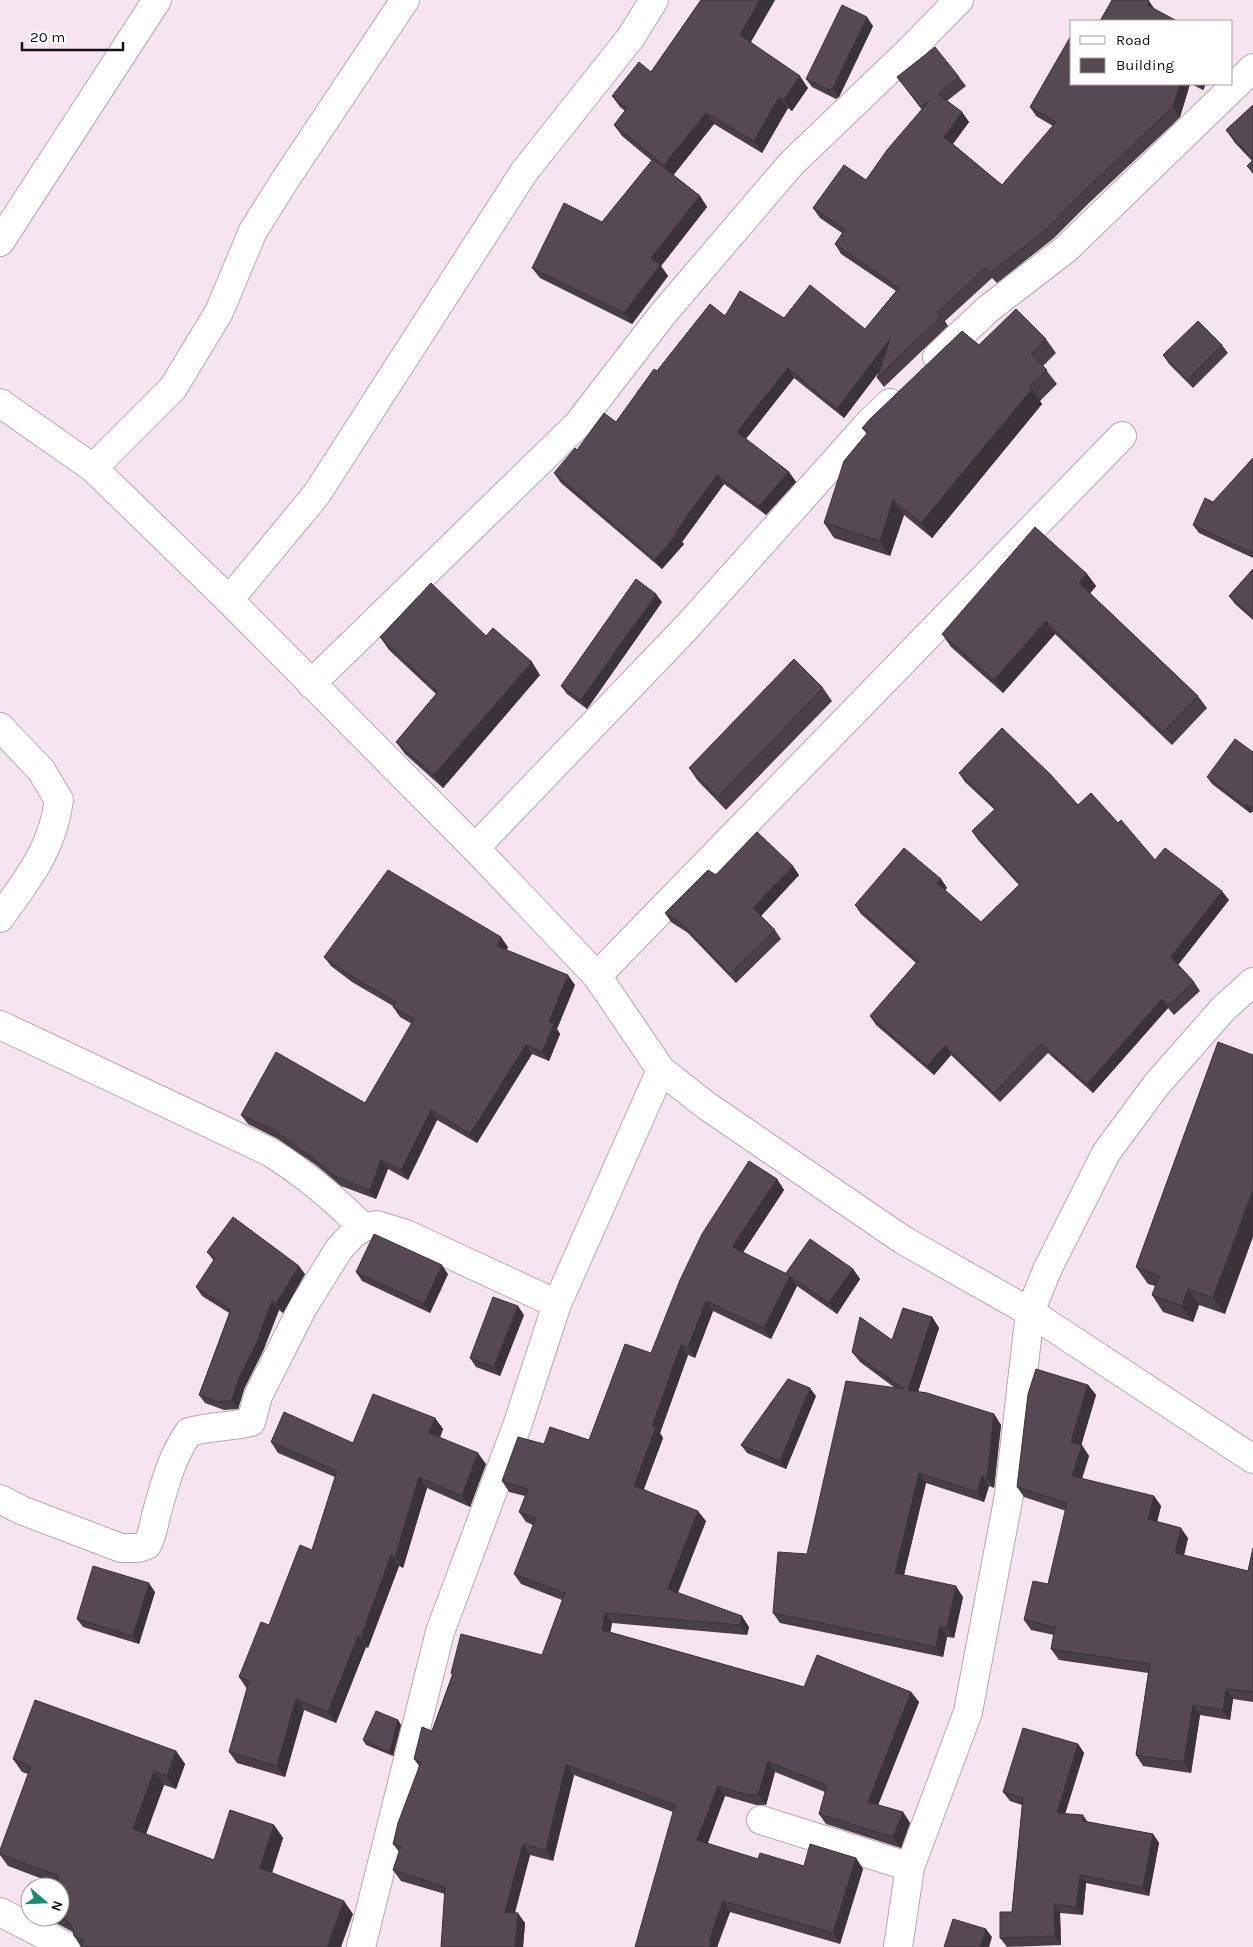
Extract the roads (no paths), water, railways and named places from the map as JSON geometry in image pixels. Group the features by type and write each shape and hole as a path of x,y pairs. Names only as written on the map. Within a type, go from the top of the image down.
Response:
{"street":[{"path":"0,242 157,0"},
{"path":"93,468 173,388 219,312 253,230 405,0"},
{"path":"229,600 316,495 524,172 631,37 654,0"},
{"path":"311,684 578,424 662,315 791,164 910,50 959,0"},
{"path":"475,848 686,628 870,422 988,309 1066,249 1253,68"},
{"path":"0,403 93,468 229,600 475,848 597,976 661,1070 707,1106 903,1240 1030,1312 1253,1459"},
{"path":"597,976 1122,436"},
{"path":"0,726 41,770 60,800 54,829 46,850 0,918"},
{"path":"898,1947 910,1867 968,1712 1009,1495 1030,1312 1048,1268 1106,1153 1164,1077 1223,1009 1253,982"},
{"path":"0,1025 270,1152 301,1172 329,1194 363,1227"},
{"path":"361,1947 440,1632 517,1426 557,1304 661,1070"},
{"path":"0,1499 21,1510 121,1548 138,1548 147,1545 153,1533 168,1472 179,1446 189,1432 215,1426 231,1426 251,1422 258,1396 303,1307 339,1249 352,1235 363,1227 377,1225 406,1234 557,1304"},
{"path":"761,1820 910,1867"},
{"path":"0,1912 68,1947"}]}
